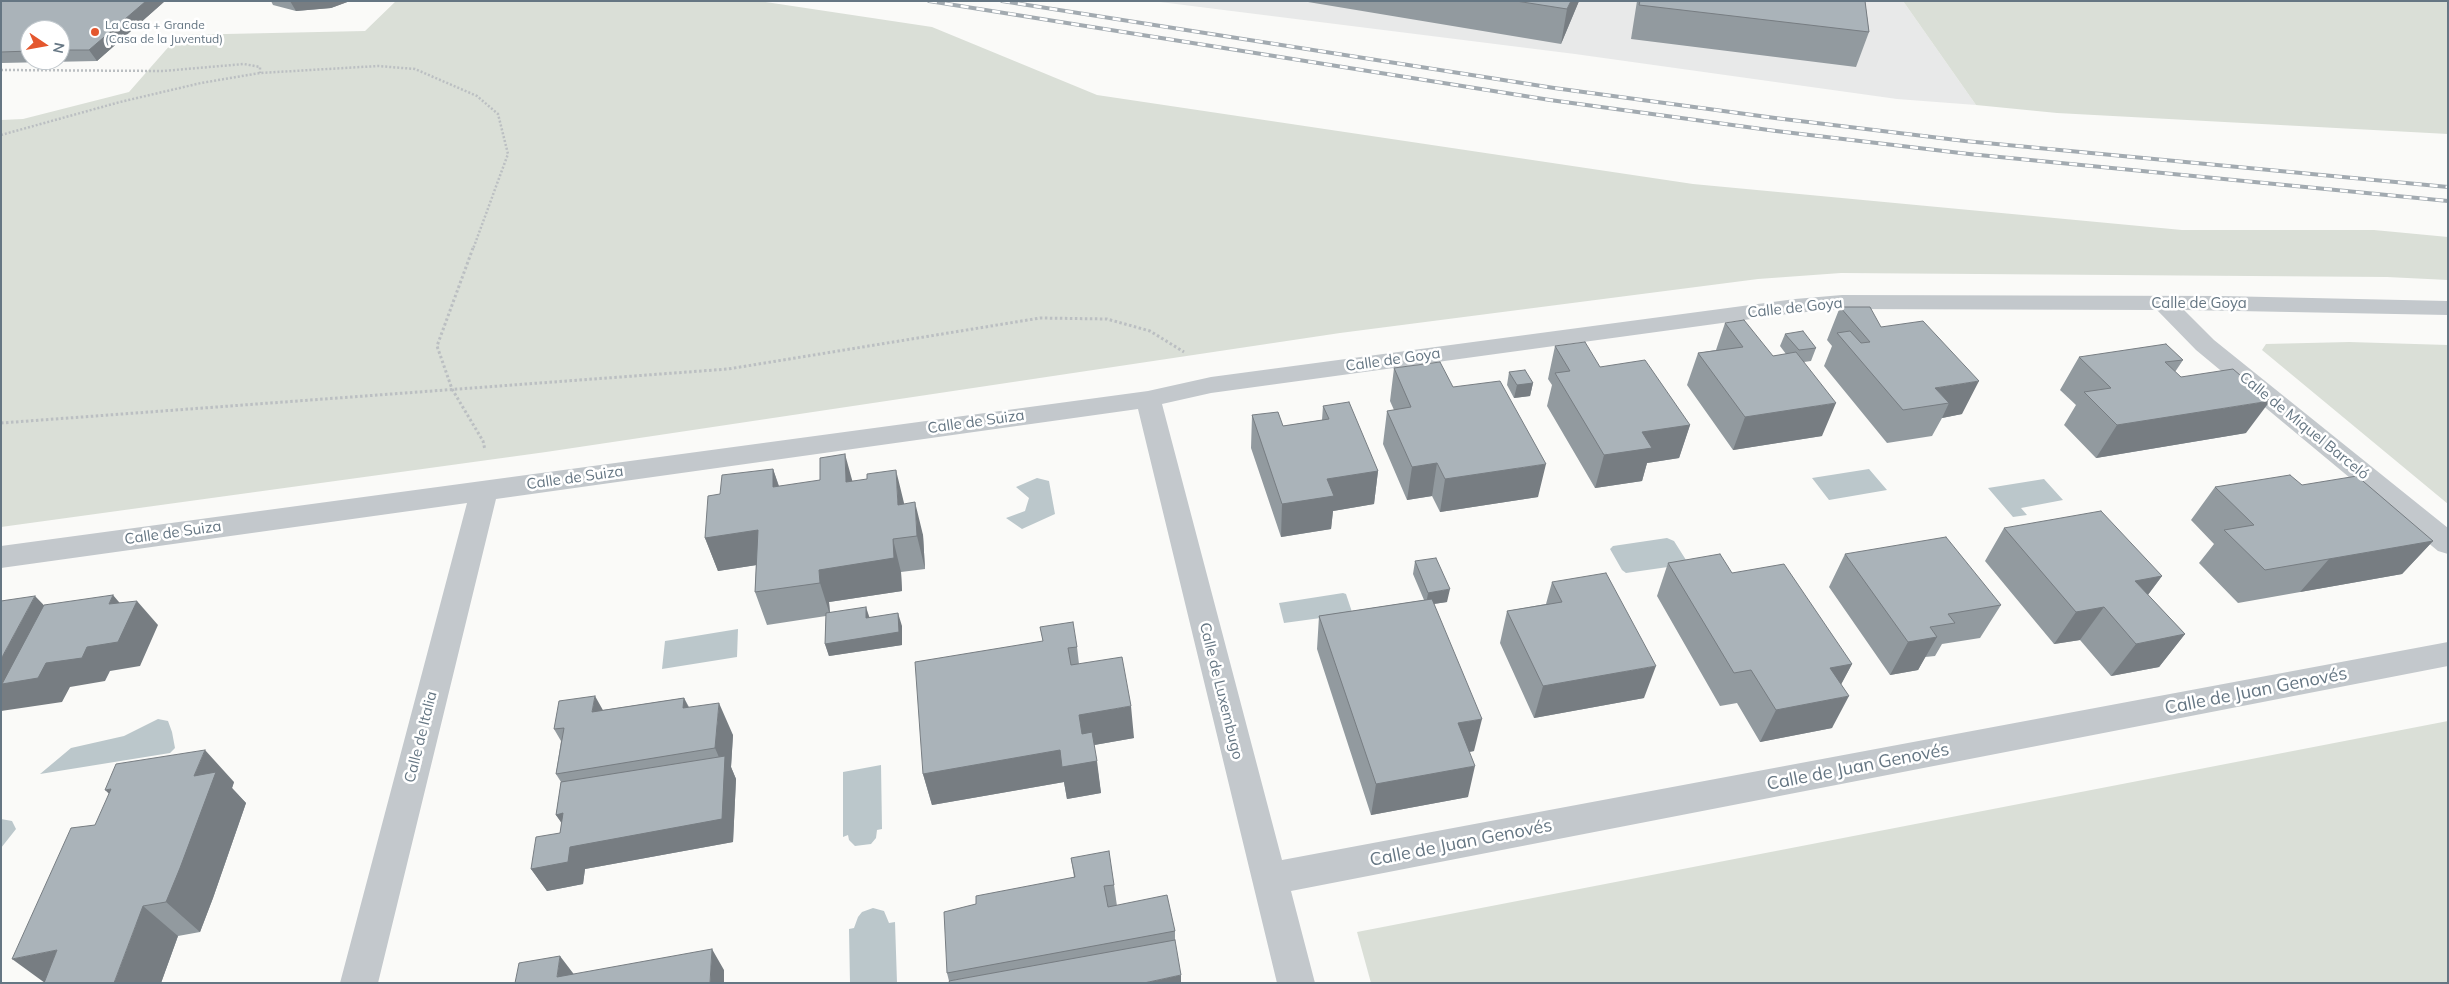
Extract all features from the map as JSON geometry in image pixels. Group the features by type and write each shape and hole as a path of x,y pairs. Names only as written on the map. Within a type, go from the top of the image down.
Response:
{"street":[{"name":"Calle de Goya","path":"1148,398 1211,385 1795,306 1842,302 2221,303 2448,308"},
{"name":"Calle de Miquel Barceló","path":"2164,304 2205,345 2448,544"},
{"name":"Calle de Suiza","path":"1,557 1148,398"},
{"name":"Calle de Luxembugo","path":"1148,398 1296,983"},
{"name":"Calle de Italia","path":"359,983 484,491"},
{"name":"Calle de Juan Genovés","path":"1269,879 2448,654"}],"path":[{"path":"1,70 163,71 244,64 260,67 260,73"},
{"path":"1,135 120,102 201,83 260,73 378,66 414,69 478,96 498,114 508,154 437,346 452,389 483,441 486,459"},
{"path":"1,423 728,369 1040,318 1107,319 1150,331 1191,356"}],"shaded area":[{"path":"396,1 759,1 932,27 1097,95 1693,184 2182,230 2374,230 2448,237 2448,280 2387,277 1841,273 1758,279 1340,333 546,452 1,527 1,120 23,119 129,92 179,35 365,31"},
{"path":"1152,1 1903,1 1976,105 1897,99 1575,54"},
{"path":"1903,1 2448,1 2448,134 2057,113 1976,105"},
{"path":"2349,342 2448,345 2448,504 2262,350 2266,344"},
{"path":"1869,469 1887,490 1829,500 1812,478"},
{"path":"1037,478 1049,481 1055,514 1022,529 1006,518 1025,511 1029,498 1016,487"},
{"path":"2044,479 2063,500 2021,508 2027,515 2013,517 1988,488"},
{"path":"1667,538 1674,541 1686,560 1668,567 1626,573 1622,570 1610,549 1613,546"},
{"path":"1346,594 1352,612 1350,614 1284,623 1279,603"},
{"path":"738,629 737,657 662,669 665,641"},
{"path":"158,719 168,721 172,732 175,748 170,753 40,774 71,748 124,736"},
{"path":"2448,721 2448,983 1371,983 1357,932"},
{"path":"881,765 882,829 877,830 876,838 871,844 855,846 849,840 848,835 843,837 843,772"},
{"path":"1,819 12,821 16,829 1,848"},
{"path":"873,908 884,911 889,923 895,922 897,983 850,983 849,929 854,928 862,912"}],"building":[{"name":"La Casa + Grande (Casa de la Juventud)","path":"1,1 146,1 89,50 70,50 70,20 20,20 20,51 1,52"},
{"path":"1516,1 1571,1 1567,9"},
{"path":"1640,1 1865,1 1869,32 1639,5"},
{"path":"1840,307 1870,307 1881,327 1923,321 1979,381 1935,388 1949,403 1903,410 1837,333 1850,331 1861,343 1870,342"},
{"path":"1744,320 1773,356 1796,352 1836,403 1745,417 1698,353 1743,347 1725,323"},
{"path":"1803,331 1816,348 1799,350 1785,334"},
{"path":"1585,342 1600,367 1645,360 1690,425 1642,432 1652,448 1604,455 1555,373 1570,371 1555,346"},
{"path":"2166,344 2183,360 2165,362 2181,377 2233,369 2270,401 2117,425 2084,392 2111,388 2079,357"},
{"path":"1440,362 1453,387 1500,381 1546,464 1445,479 1437,463 1412,467 1387,411 1411,407 1394,368"},
{"path":"1525,370 1533,383 1517,385 1509,372"},
{"path":"1349,402 1378,471 1327,479 1334,496 1282,504 1252,415 1278,412 1283,426 1329,419 1323,406"},
{"path":"845,454 846,482 867,479 867,474 896,470 898,505 915,502 917,536 893,539 894,558 819,570 820,583 755,592 758,530 705,538 708,496 720,494 722,475 773,469 773,487 820,480 820,458"},
{"path":"2290,475 2302,485 2357,476 2433,541 2265,570 2224,530 2254,525 2215,487"},
{"path":"2101,511 2162,576 2135,581 2185,634 2136,644 2104,607 2076,612 2004,528"},
{"path":"1946,537 2001,605 1948,614 1955,623 1930,627 1937,637 1908,642 1845,554"},
{"path":"1720,554 1732,573 1784,564 1852,664 1830,668 1849,696 1776,710 1751,670 1734,673 1668,563"},
{"path":"1436,558 1450,589 1428,593 1415,561"},
{"path":"1606,573 1656,666 1543,686 1507,611 1562,602 1552,582"},
{"path":"113,595 109,604 137,601 118,642 87,647 82,658 46,663 38,678 2,684 44,605"},
{"path":"35,596 1,659 1,601"},
{"path":"1432,599 1482,719 1458,723 1475,766 1376,784 1319,616"},
{"path":"866,607 866,618 898,613 899,632 825,644 826,613"},
{"path":"1073,622 1077,647 1068,648 1071,665 1122,657 1131,706 1079,715 1082,734 1092,732 1097,761 1062,767 1060,750 923,774 915,662 1043,641 1040,627"},
{"path":"595,696 592,712 684,698 683,708 719,703 715,748 556,774 564,728 554,729 559,701"},
{"path":"205,750 194,776 216,772 180,868 166,902 143,906 114,983 44,983 57,950 12,959 71,828 95,825 111,789 105,790 116,764"},
{"path":"725,756 722,819 570,847 568,862 531,869 536,837 560,833 563,813 556,815 561,782"},
{"path":"1109,851 1114,885 1104,886 1108,907 1167,895 1175,931 947,973 944,912 976,904 976,896 1075,877 1071,858"},
{"path":"1175,940 1181,975 1144,983 950,983 949,981"},
{"path":"712,949 710,983 515,983 519,963 560,956 557,977"}],"railway":[{"path":"929,1 1550,100 1776,131 1969,154 2448,201"},
{"path":"1002,1 1554,88 1775,118 1965,141 2448,187"}],"place":[{"name":"La Casa + Grande (Casa de la Juventud)","path":"95,32"}]}
